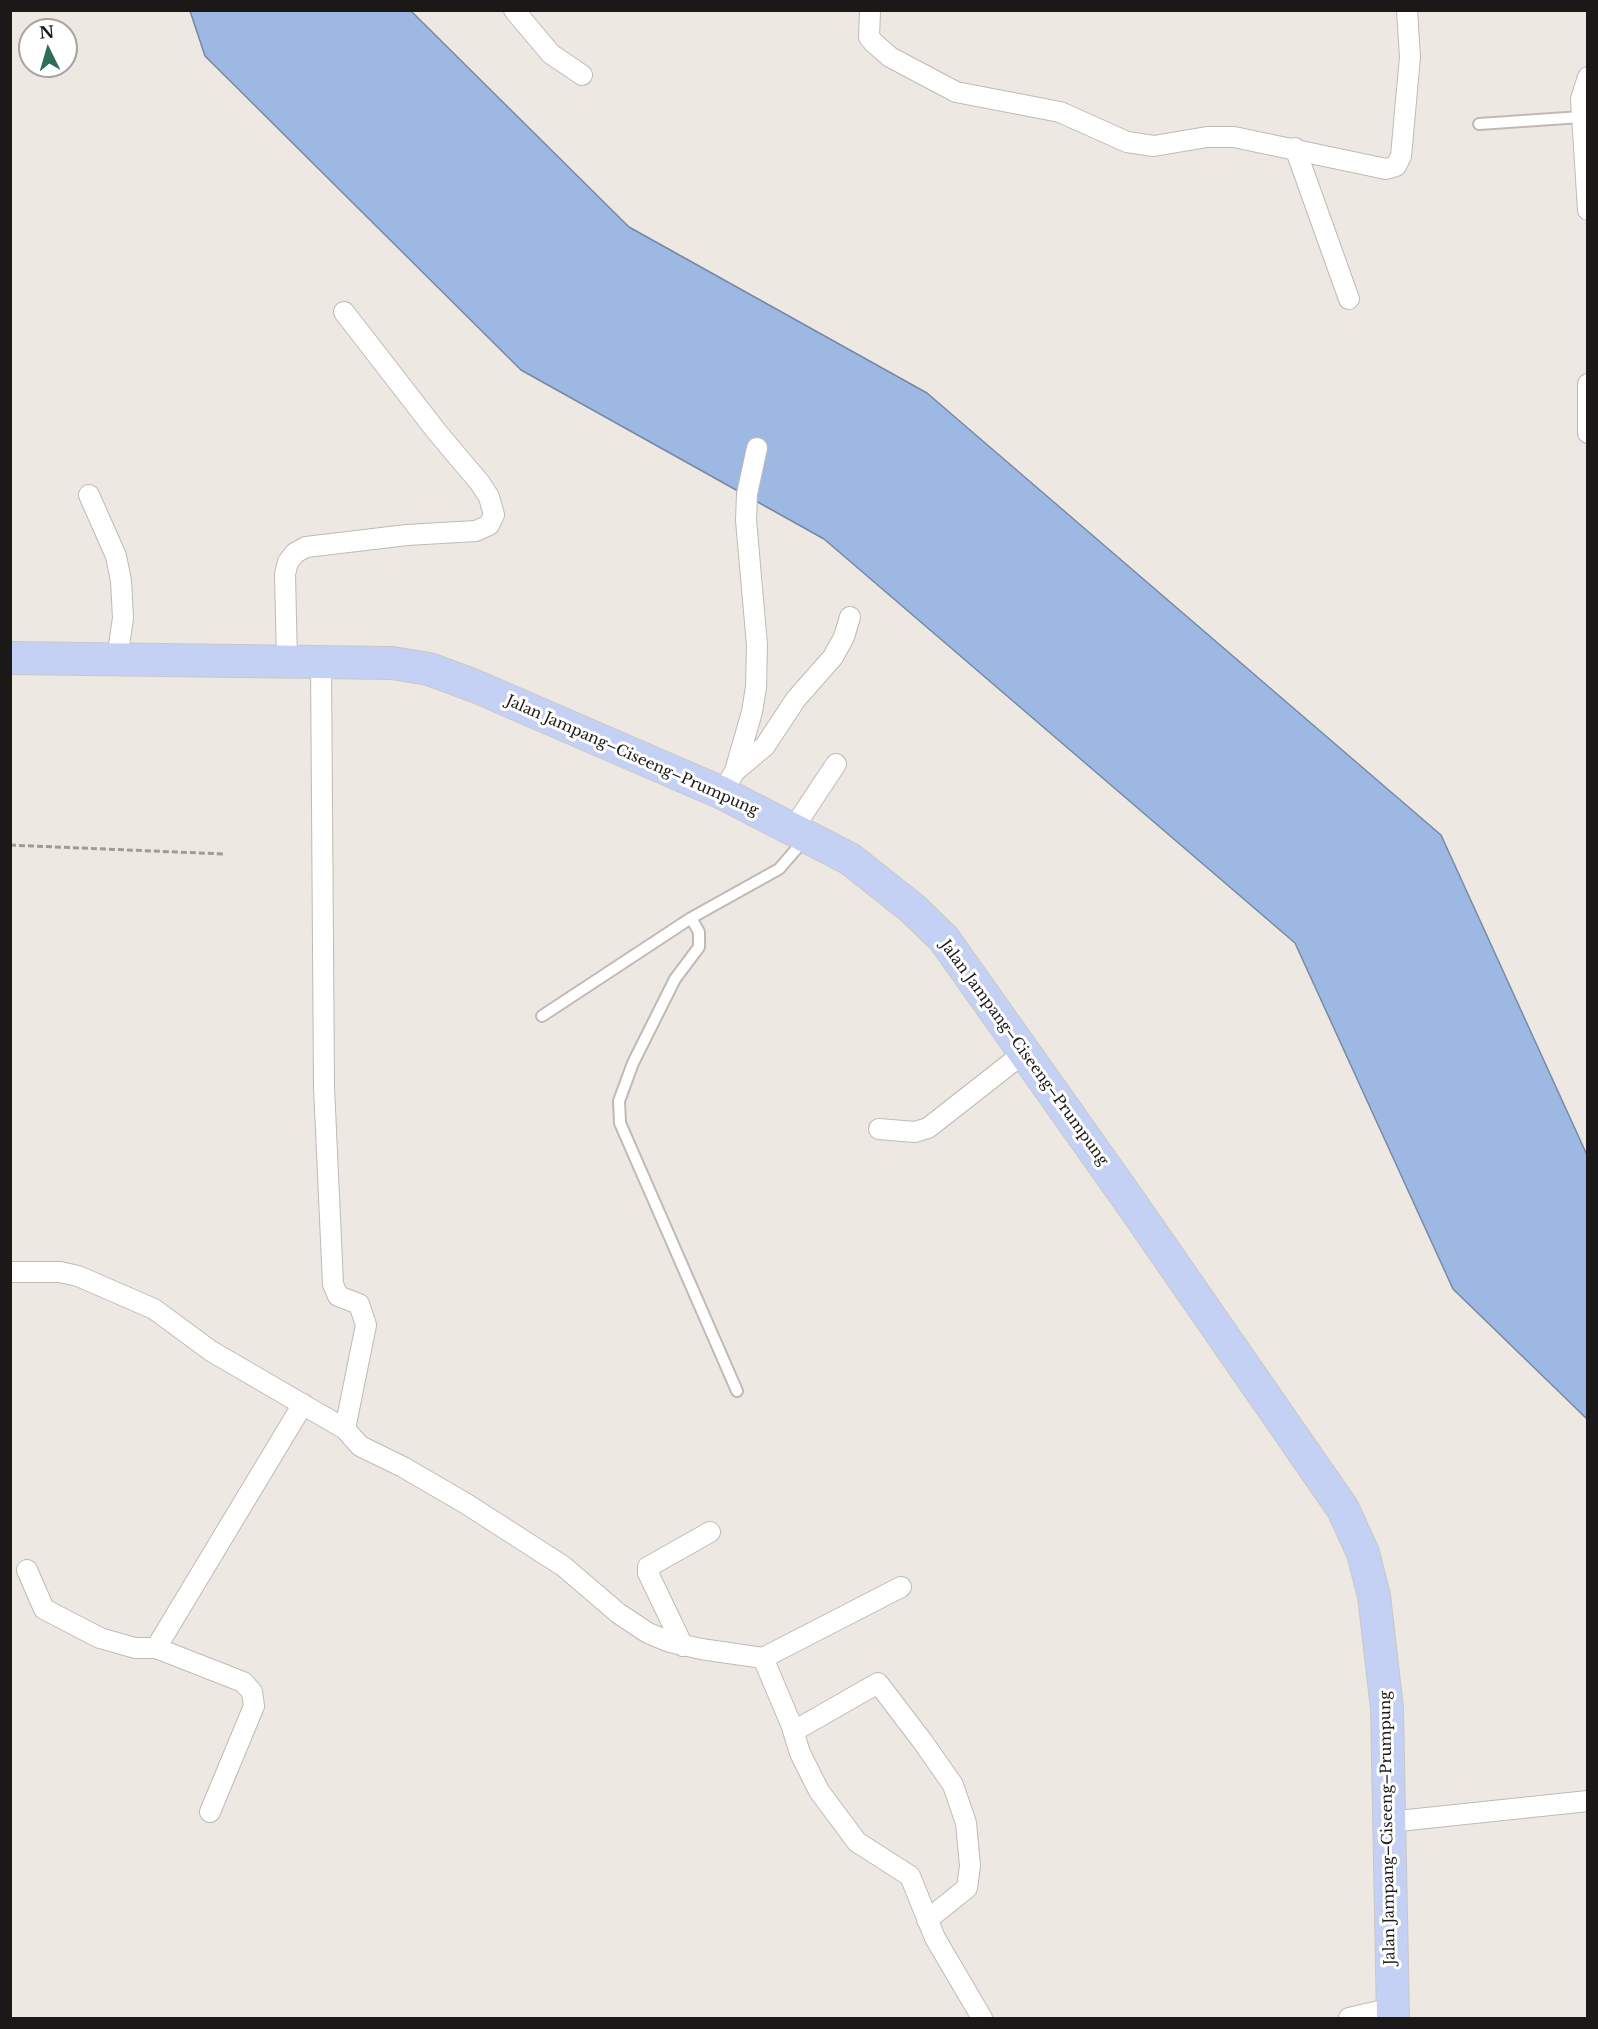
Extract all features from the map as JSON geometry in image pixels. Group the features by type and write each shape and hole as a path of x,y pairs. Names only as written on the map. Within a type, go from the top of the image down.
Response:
{"main road":[{"name":"Jalan Jampang–Ciseeng–Prumpung","path":"10,658 321,661 392,663 429,669 728,782 800,833 850,859 912,908 944,939 1343,1509 1363,1553 1374,1596 1387,1708 1392,2013"}],"street":[{"path":"514,10 551,54 582,75"},
{"path":"870,10 869,37 874,43 890,57 956,92 1060,112 1136,143 1154,146 1207,137 1234,137 1295,148 1386,169 1396,166 1401,156 1410,57 1407,10"},
{"path":"1587,77 1581,99 1587,210"},
{"path":"1295,148 1349,298"},
{"path":"287,662 285,574 288,562 295,553 306,547 373,538 476,531 489,525 494,515 492,505 480,483 436,432 344,312"},
{"path":"1587,384 1587,433"},
{"path":"728,782 753,712 756,687 746,507 757,448"},
{"path":"89,495 116,556 121,581 123,618 117,659"},
{"path":"728,782 765,746 796,699 832,657 844,637 850,618"},
{"path":"321,661 324,1087 333,1284 338,1296 359,1304 366,1320 345,1429"},
{"path":"800,833 836,764"},
{"path":"879,1129 915,1132 928,1128 1025,1052"},
{"path":"10,1272 60,1272 127,1294 177,1323 211,1351 345,1429 360,1446 403,1467 465,1503 563,1566 618,1613 648,1633 683,1646 763,1658 901,1587"},
{"path":"156,1648 303,1404"},
{"path":"683,1646 648,1573 648,1567 710,1532"},
{"path":"27,1570 44,1609 100,1638 135,1648 156,1648 243,1682 252,1692 254,1706 210,1812"},
{"path":"763,1658 794,1731 808,1772 842,1825 863,1849 898,1866 910,1876 935,1938 982,2019"},
{"path":"794,1731 878,1683 923,1742 953,1785 966,1823 970,1866 967,1888 927,1920"},
{"path":"1389,1822 1587,1801"},
{"path":"1349,2019 1392,2013"}],"lane":[{"path":"1479,124 1581,117"},
{"path":"542,1016 691,918 778,869 800,833"},
{"path":"691,918 699,932 699,947 675,979 633,1063 620,1101 619,1117 623,1134 737,1391"}],"path":[{"path":"10,845 223,854"}],"water":[{"path":"190,11 411,11 629,227 927,393 1441,835 1587,1155 1587,1419 1453,1289 1295,943 824,539 521,370 205,56"}]}
